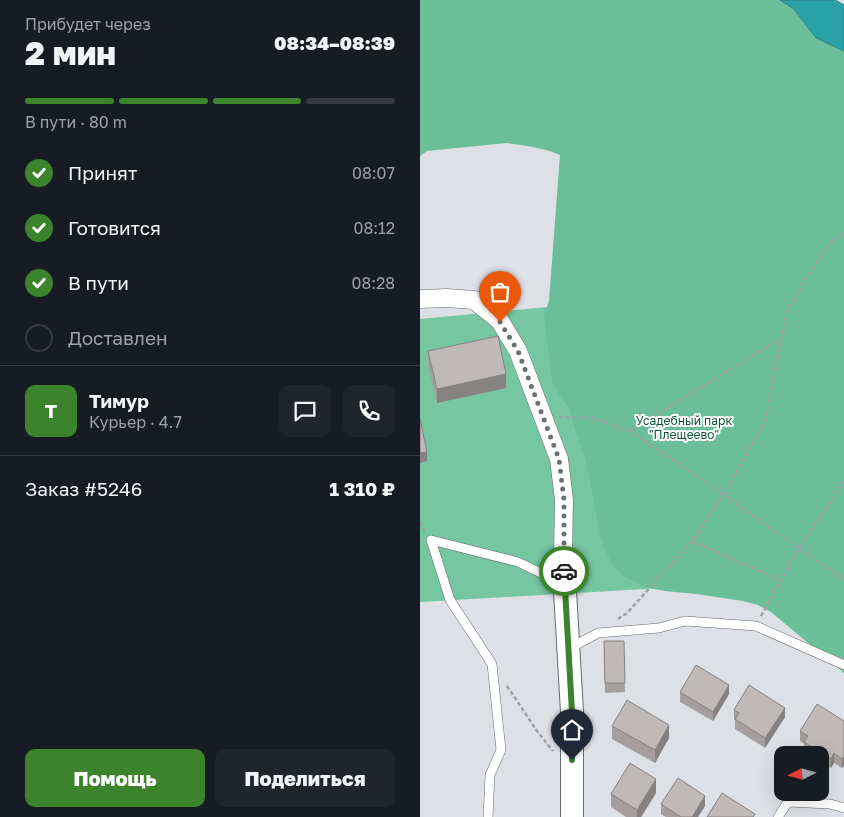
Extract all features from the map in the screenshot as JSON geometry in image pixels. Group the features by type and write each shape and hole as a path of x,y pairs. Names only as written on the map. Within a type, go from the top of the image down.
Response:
{"street":[{"path":"420,299 474,300 500,322 518,351 559,459 564,500 563,556 572,712 573,816"}],"lane":[{"path":"488,817 490,775 501,750 492,664 450,600 431,540 518,562 564,584"},
{"path":"568,649 598,633 659,628 685,621 756,626 844,665"},
{"path":"778,817 788,802 830,804 844,808"}],"path":[{"path":"598,633 627,613 692,541 723,494 765,421 788,308 829,243 844,233"},
{"path":"630,430 781,339"},
{"path":"543,417 592,418 630,430 844,580"},
{"path":"756,626 799,548 844,482"},
{"path":"692,541 780,580"},
{"path":"492,664 554,754"}],"green space":[{"name":"Усадебный парк \"Плещеево\"","path":"420,0 780,0 794,9 816,38 844,51 844,673 771,612 758,605 743,601 649,588 623,576 612,564 600,535 588,470 569,408 559,395 552,381 544,316 549,301 560,155 528,146 507,143 427,151 420,156"},
{"path":"581,304 747,583 420,602 420,319"}],"water":[{"path":"780,0 835,0 844,5 844,51 816,38 794,9"}],"building":[{"path":"498,336 506,374 437,389 428,351"},
{"path":"420,419 427,452 420,453"},
{"path":"604,641 624,641 625,683 605,683"},
{"path":"696,665 729,685 713,712 680,692"},
{"path":"749,685 785,708 765,738 735,719 739,713 734,710"},
{"path":"627,700 669,725 655,750 612,726"},
{"path":"817,704 844,721 844,756 842,759 834,753 831,759 829,758 829,746 810,746 804,742 808,736 800,731"},
{"path":"630,763 656,779 637,810 611,794"},
{"path":"678,778 705,796 692,817 681,817 661,804"},
{"path":"722,793 755,814 753,817 707,817"}],"way so far":[{"path":"500,322 518,351 559,459 564,500 564,571"}],"route":[{"path":"564,571 572,712 572,760"}]}
